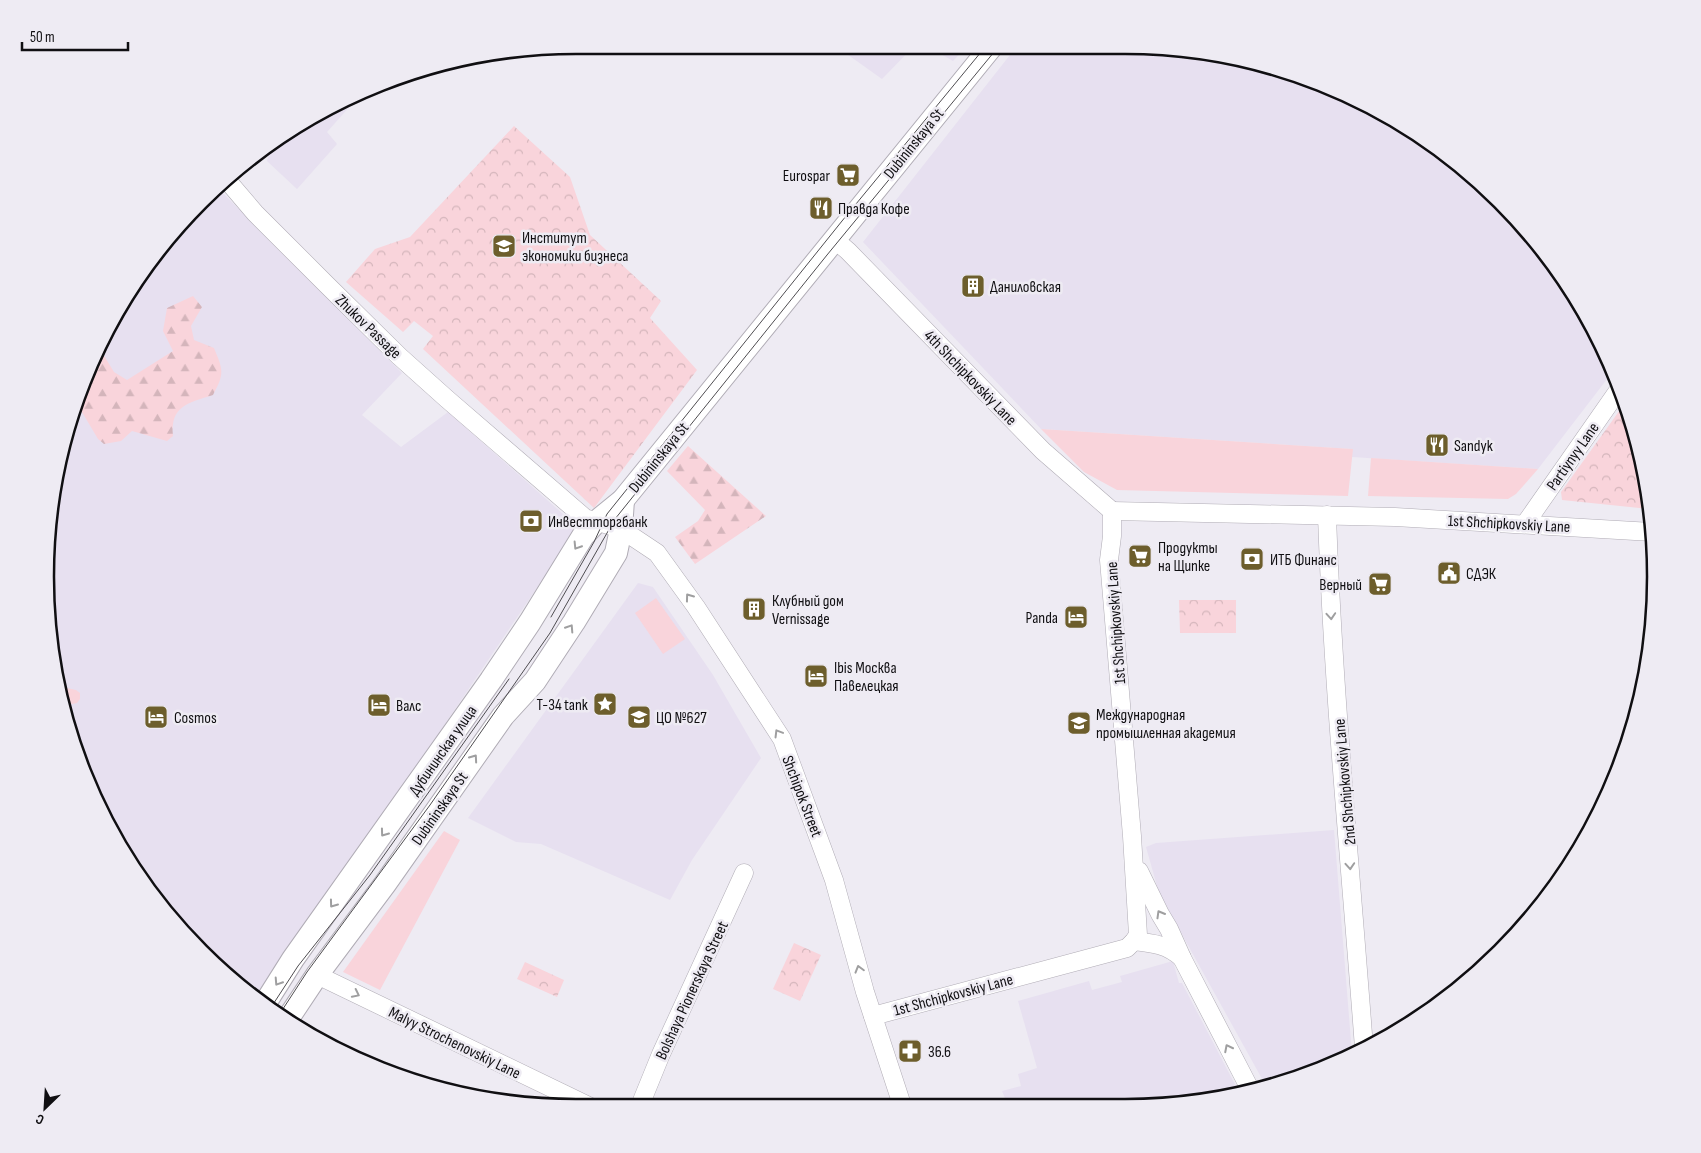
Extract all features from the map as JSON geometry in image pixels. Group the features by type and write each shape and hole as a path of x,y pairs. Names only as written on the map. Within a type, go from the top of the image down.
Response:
{"main road":[{"name":"Dubininskaya St","path":"291,1014 503,716 535,681 612,562 621,530 623,500 985,54"},
{"name":"Дубининская улица","path":"268,998 293,959 486,688 530,622 591,520 623,500"}],"street":[{"path":"230,185 255,213 399,356 591,520"},
{"name":"4th Shchipkovskiy Lane","path":"834,239 1044,451 1112,511"},
{"name":"Partiynyy Lane","path":"1525,524 1615,395"},
{"name":"1st Shchipkovskiy Lane","path":"874,1016 1127,948 1134,941 1138,930 1134,856 1109,560 1112,536 1112,511 1327,515 1645,532"},
{"name":"2nd Shchipkovskiy Lane","path":"1327,515 1339,734 1363,1041"},
{"name":"Shchipok Street","path":"591,520 621,530 657,553 696,607 782,738 834,880 900,1099"},
{"path":"1134,856 1144,884 1169,929 1247,1084"},
{"name":"Bolshaya Pionerskaya Street","path":"642,1099 660,1054 744,873"},
{"path":"1134,941 1164,947 1174,951 1182,958"},
{"name":"Malyy Strochenovskiy Lane","path":"317,975 575,1099"}],"shaded area":[{"path":"847,54 906,54 882,79"},
{"path":"941,54 960,54 953,61"},
{"path":"1011,54 1159,55 1193,58 1226,64 1293,81 1356,108 1415,142 1469,183 1518,232 1559,286 1593,345 1608,378 1538,469 1352,457 1352,449 1041,429 863,242"},
{"path":"351,105 327,132 337,144 297,189 267,161 269,154 286,142"},
{"path":"222,192 402,373 362,415 401,447 448,412 572,522 574,528 570,539 263,994 232,970 183,921 142,867 124,838 108,808 81,745 64,678 58,645 55,611 55,542 58,508 64,475 81,408 94,376 124,315 142,286 183,232"},
{"name":"ЦО №627","path":"638,583 653,587 713,675 761,758 692,860 670,900 541,844 516,842 468,818"},
{"path":"1334,830 1351,1047 1293,1072 1263,1080 1159,893 1146,847 1156,843"},
{"path":"1173,961 1179,983 1182,983 1236,1087 1193,1095 1159,1098 1005,1099 1002,1091 1021,1086 1018,1074 1037,1068 1018,1001 1089,981 1092,990 1122,982 1120,976"}],"green space":[{"path":"514,126 570,177 590,235 661,301 650,318 697,370 594,508 423,349 433,336 414,321 403,332 346,282 375,249 410,237"},
{"path":"193,296 202,307 191,326 194,340 214,348 221,367 221,376 213,395 182,407 174,418 173,436 167,441 132,431 121,441 104,444 98,439 81,410 104,355 114,372 127,380 173,351 163,331 167,308"},
{"path":"1620,409 1637,475 1643,508 1562,500 1561,492"},
{"path":"1041,429 1353,449 1348,496 1117,490 1084,472"},
{"path":"688,446 766,516 695,564 675,537 698,521 705,510 667,471"},
{"path":"1371,458 1538,469 1516,494 1508,499 1368,496"},
{"path":"656,598 685,639 663,654 635,613"},
{"path":"1179,600 1236,600 1236,633 1180,633"},
{"path":"66,688 80,693 80,699 77,703 70,704"},
{"path":"444,831 460,840 380,990 343,972"},
{"path":"794,943 821,955 800,1001 773,989"},
{"path":"525,962 564,980 557,997 517,979"}],"tram line":[{"path":"551,617 594,542 607,514 842,221 979,54"},
{"path":"283,1009 307,972 430,805 550,633 615,519 827,255 992,54"},
{"path":"274,1003 298,966 370,875 509,679"}],"place":[{"name":"Eurospar","path":"848,175"},
{"name":"Правда Кофе","path":"821,208"},
{"name":"Институт экономики бизнеса","path":"504,246"},
{"name":"Даниловская","path":"973,286"},
{"name":"Sandyk","path":"1437,445"},
{"name":"Инвестторгбанк","path":"531,521"},
{"name":"Продукты на Щипке","path":"1140,556"},
{"name":"ИТБ Финанс","path":"1252,559"},
{"name":"СДЭК","path":"1449,573"},
{"name":"Верный","path":"1380,584"},
{"name":"Клубный дом Vernissage","path":"754,609"},
{"name":"Panda","path":"1076,617"},
{"name":"Ibis Москва Павелецкая","path":"816,676"},
{"name":"T-34 tank","path":"605,704"},
{"name":"Валс","path":"379,705"},
{"name":"Cosmos","path":"156,717"},
{"name":"ЦО №627","path":"639,717"},
{"name":"Международная промышленная академия","path":"1079,723"},
{"name":"36.6","path":"910,1051"}]}
